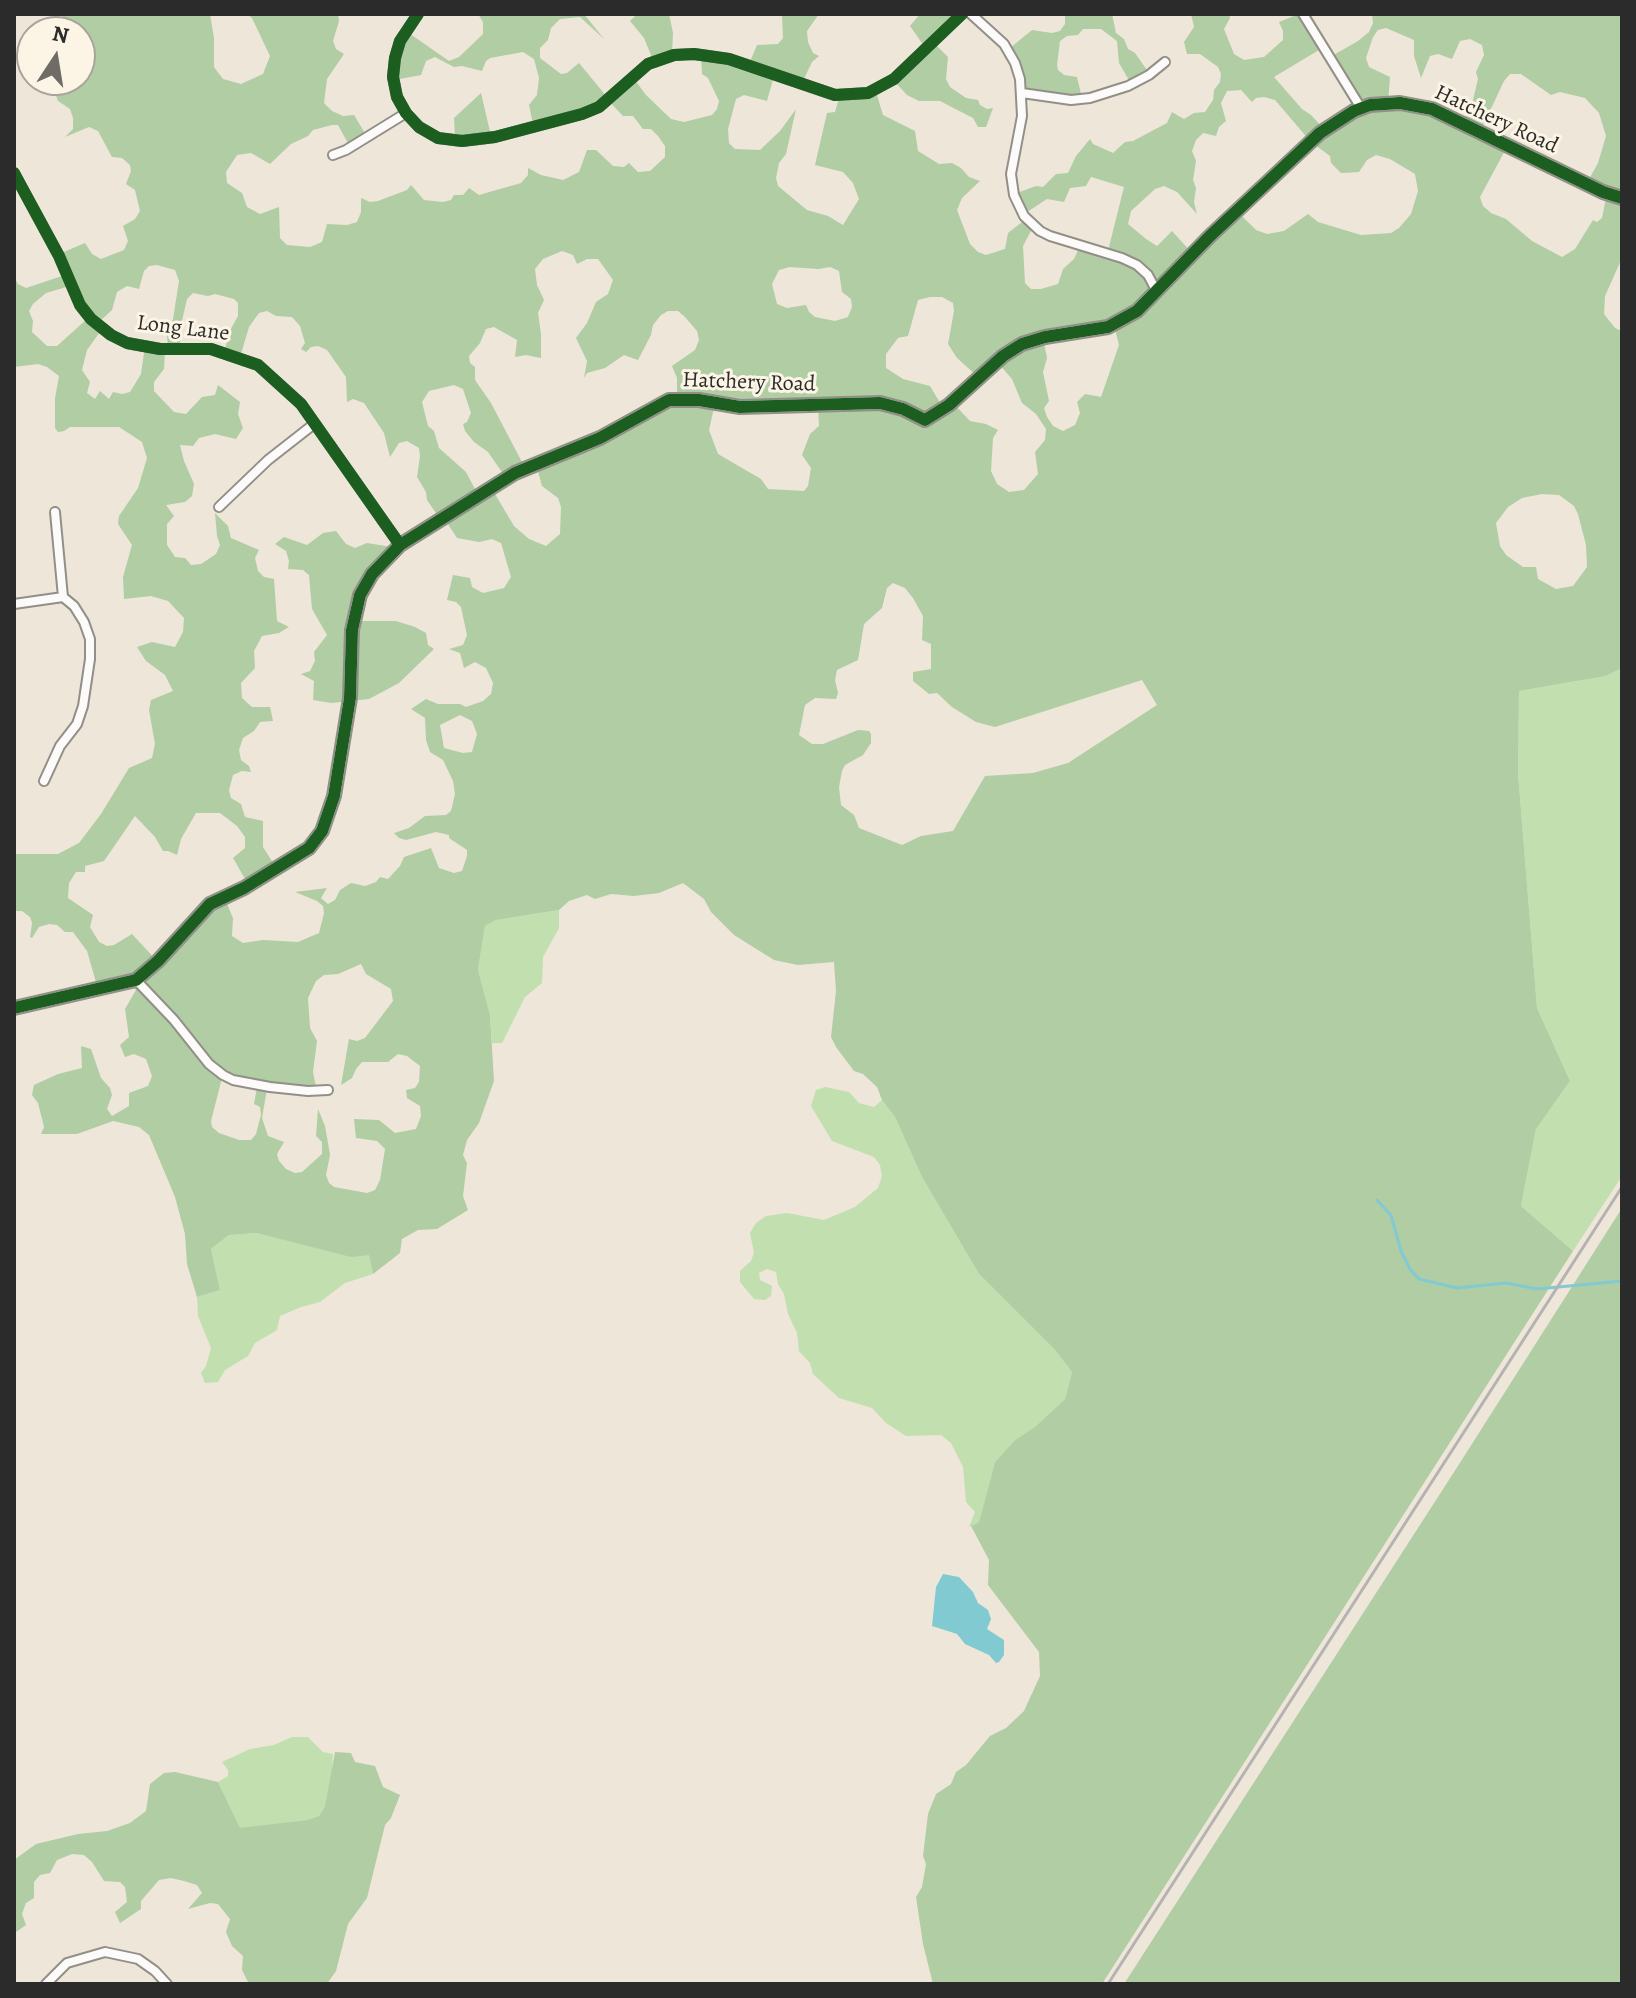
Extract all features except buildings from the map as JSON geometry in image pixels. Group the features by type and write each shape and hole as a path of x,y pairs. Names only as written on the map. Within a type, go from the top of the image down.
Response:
{"street":[{"path":"418,14 400,41 394,67 397,97 419,127 438,138 462,141 495,137 582,114 599,107 640,69 674,55 694,54 729,59 835,95 868,93 894,79 962,14"},
{"path":"971,14 1004,44 1011,55 1022,93 1022,116 1011,174 1014,195 1024,216 1050,236 1137,265 1148,275 1157,292"},
{"path":"1303,14 1361,108"},
{"path":"1022,93 1071,100 1090,98 1128,86 1165,62"},
{"name":"Hatchery Road","path":"14,1008 136,980 158,961 210,904 244,888 309,848 322,831 334,796 350,698 355,612 360,595 372,574 400,545 515,473 600,438 669,400 699,400 740,407 880,403 903,409 925,420 949,405 1003,356 1022,344 1116,324 1137,311 1210,236 1320,133 1338,119 1361,108 1400,103 1432,109 1603,192 1622,198"},
{"path":"333,155 406,113"},
{"name":"Long Lane","path":"14,173 59,256 80,305 97,324 127,343 160,349 211,349 249,360 285,387 400,545"},
{"path":"219,507 268,460 314,424"},
{"path":"44,781 60,746 77,724 90,659 90,639 84,622 74,606 63,597 55,512"},
{"path":"14,604 63,597"},
{"path":"136,980 174,1020 209,1064 223,1075 270,1087 328,1090"},
{"path":"46,1984 67,1963 105,1952 138,1959 167,1984"}],"green space":[{"path":"64,14 210,14 214,67 223,79 241,84 263,74 270,56 252,18 247,14 338,14 333,41 336,49 344,54 327,79 324,103 343,116 354,115 366,135 349,145 338,125 313,130 291,144 270,164 251,153 237,155 226,172 227,183 242,193 247,207 260,214 279,207 280,238 287,245 310,247 322,242 327,224 357,222 361,198 378,201 407,190 411,185 424,200 443,202 451,200 454,195 463,195 469,188 479,195 521,183 528,175 528,168 541,175 563,180 579,172 587,150 596,150 613,166 624,167 629,163 638,172 650,171 665,157 665,146 651,129 643,129 633,116 623,116 608,100 598,107 533,124 529,105 537,95 539,78 534,59 523,52 490,58 482,71 454,67 435,57 426,61 421,75 394,80 406,31 449,61 459,57 483,34 483,22 478,14 584,14 604,39 580,17 560,19 540,48 540,58 561,74 579,63 607,97 632,76 671,119 684,122 712,115 717,109 719,101 708,78 702,74 701,55 749,64 757,45 778,44 783,38 782,14 819,14 807,31 813,53 819,56 812,62 802,83 774,76 767,101 744,95 736,99 728,129 729,143 735,149 760,150 780,131 796,109 786,154 779,163 778,186 807,210 828,216 843,225 859,199 853,183 843,172 815,165 827,113 835,112 840,95 876,92 883,115 915,131 918,151 939,164 952,163 969,177 980,181 962,198 957,210 970,244 978,252 986,255 1005,249 1008,233 1026,219 1033,227 1023,246 1025,283 1031,289 1041,289 1058,284 1063,269 1074,259 1080,246 1108,251 1124,187 1091,177 1086,186 1070,188 1064,202 1047,199 1024,214 1017,193 1036,186 1043,187 1056,174 1068,173 1076,156 1090,139 1093,144 1113,153 1125,142 1167,123 1172,112 1184,119 1194,113 1205,112 1213,100 1221,74 1218,67 1200,54 1187,54 1184,42 1194,27 1191,14 1229,14 1224,29 1234,54 1244,60 1264,57 1283,40 1279,22 1307,14 1324,47 1274,77 1323,128 1360,106 1332,56 1369,32 1373,23 1372,14 1622,14 1622,258 1605,296 1604,314 1615,328 1622,331 1622,668 1606,676 1519,691 1518,773 1537,1008 1570,1081 1536,1129 1521,1206 1573,1251 1102,1984 933,1984 916,1897 922,1887 926,1864 923,1856 928,1814 936,1794 951,1784 956,1772 966,1765 990,1736 1006,1728 1024,1711 1040,1676 1039,1652 988,1585 989,1560 971,1526 979,1522 995,1462 1014,1441 1036,1426 1065,1399 1072,1372 1055,1350 979,1274 922,1177 895,1117 882,1100 877,1087 863,1074 854,1071 836,1047 831,1037 836,991 834,962 798,965 774,960 734,935 711,912 704,899 683,883 659,893 634,896 611,894 595,899 587,895 569,901 559,910 496,920 485,926 478,970 490,1015 494,1081 463,1155 467,1163 463,1196 468,1210 437,1229 418,1230 402,1239 400,1253 373,1274 369,1255 351,1257 257,1233 229,1235 211,1249 220,1290 197,1297 187,1264 185,1234 175,1197 149,1135 139,1127 113,1121 77,1134 41,1134 44,1127 38,1103 32,1095 34,1085 82,1068 81,1046 91,1049 101,1078 110,1088 112,1095 107,1109 112,1116 129,1106 129,1093 148,1086 152,1076 146,1059 134,1054 125,1057 120,1045 129,1037 125,1009 136,990 131,984 98,989 87,951 73,932 65,932 57,925 49,924 39,927 30,937 30,917 22,911 14,911 14,854 58,854 79,843 129,768 152,758 155,744 149,710 151,700 173,691 165,675 146,661 137,647 152,642 175,647 183,632 184,618 168,601 151,596 124,599 123,577 132,545 118,524 119,516 138,488 147,458 142,442 119,427 70,427 58,432 55,428 55,398 59,376 38,364 14,367 14,277 18,284 26,288 62,276 66,274 59,254 85,243 92,254 101,259 124,250 128,241 123,226 135,219 140,211 135,190 126,184 130,165 122,158 112,157 98,131 89,127 65,137 73,129 73,118 70,109 56,96 96,96 96,16","holes":["1386,28 1414,40 1414,56 1421,78 1430,56 1438,54 1452,59 1460,41 1470,39 1482,45 1484,55 1476,72 1478,79 1472,104 1462,121 1388,102 1390,77 1369,67 1366,58 1378,30","1510,74 1521,74 1551,95 1560,92 1585,98 1599,113 1606,136 1598,163 1587,183 1607,193 1602,218 1597,222 1593,220 1575,249 1562,257 1532,241 1506,219 1483,206 1480,197 1508,145 1481,130","1241,90 1252,102 1264,97 1275,100 1311,142 1330,156 1331,163 1341,173 1359,172 1367,160 1376,155 1390,159 1415,174 1418,191 1411,214 1391,233 1361,235 1318,222 1308,214 1284,231 1267,234 1256,230 1238,212 1192,253 1172,231 1157,246 1128,224 1131,211 1155,189 1164,186 1177,192 1197,214 1193,180 1196,161 1192,151 1203,133 1216,136 1219,127 1226,121 1221,103 1227,91","562,251 573,255 577,264 587,259 598,259 613,280 608,294 596,302 576,338 587,361 584,378 587,373 605,368 624,355 638,360 653,325 668,311 678,311 685,317 697,331 699,340 695,350 672,366 677,378 677,398 537,468 542,486 558,498 561,507 560,534 546,546 529,539 514,526 492,489 478,495 466,472 439,448 434,431 428,426 422,402 429,391 454,385 463,389 471,413 463,424 465,431 488,452 506,478 523,464 491,403 475,380 475,367 470,363 469,356 486,329 494,327 517,340 515,357 526,355 541,358 538,313 544,300 537,285 535,269 543,259","157,265 175,270 179,281 167,335 168,347 180,346 187,299 193,293 215,294 238,303 238,316 228,334 225,351 237,355 241,354 249,327 259,313 267,311 276,316 292,317 300,326 305,343 301,349 306,352 318,346 327,350 346,377 347,402 353,399 364,403 384,433 390,457 399,443 407,441 419,448 417,477 440,519 444,518 457,538 479,542 492,539 501,543 511,577 504,588 483,593 472,587 470,578 453,575 447,600 461,607 467,635 463,645 449,649 460,653 464,668 475,662 486,668 493,683 491,694 483,701 466,707 438,704 426,699 411,709 425,718 430,752 443,760 453,781 455,794 451,811 446,815 425,816 409,828 394,833 406,840 436,832 449,835 467,850 462,871 454,873 439,868 431,848 404,857 388,879 380,877 365,886 351,883 328,904 321,898 327,888 295,892 317,901 323,906 324,913 319,933 298,942 263,940 243,943 232,936 233,918 224,897 158,962 132,934 114,945 99,942 90,927 93,915 68,898 69,883 76,872 85,872 85,866 104,861 135,816 155,837 163,851 177,855 181,839 196,813 220,813 245,837 245,848 233,858 248,884 275,866 263,847 263,821 245,817 241,804 231,798 229,790 233,775 242,771 251,772 241,760 239,750 243,738 254,731 260,722 273,721 270,707 252,707 242,698 241,683 255,668 254,651 262,636 279,633 289,627 277,621 274,579 264,577 258,571 255,558 259,550 231,538 228,526 215,513 220,545 216,554 201,564 191,565 185,558 175,557 167,545 167,524 174,516 166,505 185,502 192,496 194,484 180,445 193,446 199,438 215,434 236,439 243,428 238,414 240,402 218,385 215,395 202,397 186,414 174,412 154,391 154,382 164,369 165,349 145,346 141,374 130,392 113,392 109,399 100,391 95,399 87,393 90,382 82,370 87,350 102,329 99,322 112,310 117,292 127,286 139,289 144,271 149,266","830,267 839,271 842,292 851,299 848,317 835,321 815,317 806,305 787,308 777,304 772,284 779,270","70,286 88,318 57,346 47,346 32,332 33,321 29,311 46,293","942,297 953,303 948,344 957,358 978,377 998,363 1012,379 1022,403 1036,414 1046,429 1045,440 1035,452 1038,474 1024,490 1009,492 997,484 991,471 993,438 998,430 970,421 952,402 942,406 930,386 903,379 886,368 886,354 898,338 908,336 918,300","1114,325 1119,345 1101,397 1085,394 1077,402 1080,413 1075,425 1063,431 1053,426 1044,408 1049,401 1043,372 1047,358 1043,338","715,403 818,405 819,426 810,434 802,455 811,468 804,491 768,489 761,479 718,454 709,430","1542,494 1559,495 1574,506 1586,545 1587,567 1573,586 1556,589 1538,579 1536,567 1523,567 1506,555 1500,546 1496,523 1508,507 1522,498","893,583 905,588 923,616 922,640 931,644 931,669 913,672 913,681 929,694 937,693 976,722 995,727 1142,680 1157,705 1068,763 1033,773 985,776 953,831 921,836 902,845 859,828 854,815 841,805 839,787 842,771 845,765 863,755 871,743 869,731 858,730 823,744 812,744 799,735 805,705 815,698 836,699 837,670 858,660 864,624 882,608 887,588","460,715 472,721 477,734 472,752 444,748 440,725","361,964 366,974 391,989 393,1001 365,1038 357,1041 349,1039 341,1085 352,1078 362,1062 388,1062 398,1054 407,1056 420,1066 419,1082 415,1088 406,1090 407,1098 420,1106 421,1116 416,1129 395,1133 379,1120 354,1119 356,1138 377,1141 385,1149 380,1180 375,1190 367,1193 334,1187 329,1183 326,1175 330,1155 325,1126 318,1109 316,1136 322,1142 322,1154 302,1172 286,1169 279,1161 277,1154 284,1142 268,1136 262,1118 267,1089 308,1095 317,1092 313,1072 317,1041 310,1028 308,998 316,981 324,975 338,974","222,1078 257,1087 254,1104 260,1107 261,1115 256,1134 251,1140 239,1140 212,1127"]},
{"path":"637,14 669,14 673,33 672,54 653,60 644,38 630,21"},
{"path":"920,14 961,14 934,43 948,57 946,79 950,87 966,98 978,100 987,109 993,108 986,127 978,127 973,118 940,101 919,101 907,95 893,80 924,46 910,26"},
{"path":"1065,14 1112,14 1116,33 1149,73 1130,82 1119,63 1117,41 1101,29 1083,29 1078,35 1067,36 1060,41 1057,65 1064,75 1077,77 1082,98 1021,92 1010,48 1032,30 1060,31 1065,24"},
{"path":"481,93 491,136 455,139 454,118"},
{"path":"336,531 346,544 355,548 367,543 392,547 381,562 354,621 396,621 415,627 426,633 428,645 434,649 399,683 369,699 331,703 313,700 314,681 301,674 310,671 315,661 314,652 327,635 312,609 309,575 303,570 288,569 286,551 275,544 284,537 307,545 323,533"},
{"path":"1622,668 1622,1176 1573,1251 1521,1206 1536,1129 1570,1081 1537,1008 1518,773 1519,691 1606,676"},
{"path":"559,910 559,928 543,957 542,983 525,997 502,1043 492,1043 490,1015 478,970 485,926 496,920"},
{"path":"825,1087 849,1092 859,1103 874,1107 882,1100 895,1117 922,1177 979,1274 1055,1350 1072,1372 1065,1399 1036,1426 1014,1441 995,1462 979,1522 969,1527 975,1512 966,1502 963,1467 951,1443 941,1435 906,1436 886,1423 872,1408 839,1398 813,1374 810,1363 799,1351 797,1333 776,1272 767,1269 759,1273 760,1280 772,1286 771,1296 765,1300 754,1299 740,1282 740,1271 751,1261 754,1253 750,1233 756,1223 766,1216 787,1213 824,1220 855,1207 878,1188 882,1176 880,1165 874,1157 832,1141 811,1106 816,1090"},
{"path":"1622,1208 1622,1984 1124,1984 1456,1469"},
{"path":"257,1233 369,1254 373,1274 345,1283 320,1302 280,1316 277,1330 255,1343 248,1356 225,1370 218,1382 205,1383 201,1373 211,1348 198,1316 197,1297 220,1290 211,1249 229,1235"},
{"path":"292,1737 308,1737 323,1752 333,1754 331,1785 325,1806 319,1816 307,1820 240,1829 218,1782 228,1776 222,1762 250,1749 274,1745"},
{"path":"335,1752 351,1753 355,1762 375,1766 383,1787 400,1795 385,1825 367,1898 348,1924 336,1971 327,1984 249,1984 242,1970 243,1956 232,1946 226,1932 230,1919 218,1904 188,1909 202,1893 197,1885 184,1881 171,1878 159,1880 141,1901 141,1909 120,1923 115,1912 127,1902 125,1887 120,1882 104,1881 84,1855 72,1854 57,1860 50,1873 40,1875 34,1882 34,1898 26,1903 22,1914 26,1925 14,1931 14,1860 36,1844 107,1831 130,1823 146,1811 150,1784 164,1773 175,1772 218,1782 240,1828 307,1820 319,1816 325,1806"}],"water":[{"path":"943,1574 959,1577 973,1592 978,1603 988,1610 991,1619 987,1629 1004,1640 1004,1655 999,1662 965,1644 957,1634 932,1626 936,1587"}],"waterway":[{"path":"1377,1200 1391,1215 1401,1251 1419,1279 1457,1288 1506,1283 1537,1289 1622,1281"}],"railway":[{"path":"1108,1984 1622,1187"}],"cycle path":[{"path":"418,14 400,41 395,58 393,77 397,97 419,127 438,138 462,141 495,137 582,114 599,107 648,64 674,55 694,54 729,59 835,95 868,93 894,79 962,14"},
{"path":"14,1008 136,980 158,961 210,904 244,888 309,848 322,831 334,796 350,698 352,630 360,595 372,574 400,545 515,473 600,438 669,400 699,400 740,407 880,403 903,409 925,420 949,405 1003,356 1022,344 1045,337 1108,327 1137,311 1210,236 1320,133 1354,111 1370,105 1400,103 1432,109 1603,192 1622,198"},
{"path":"14,173 59,256 80,305 91,319 127,343 160,349 211,349 258,365 301,404 400,545"}]}
